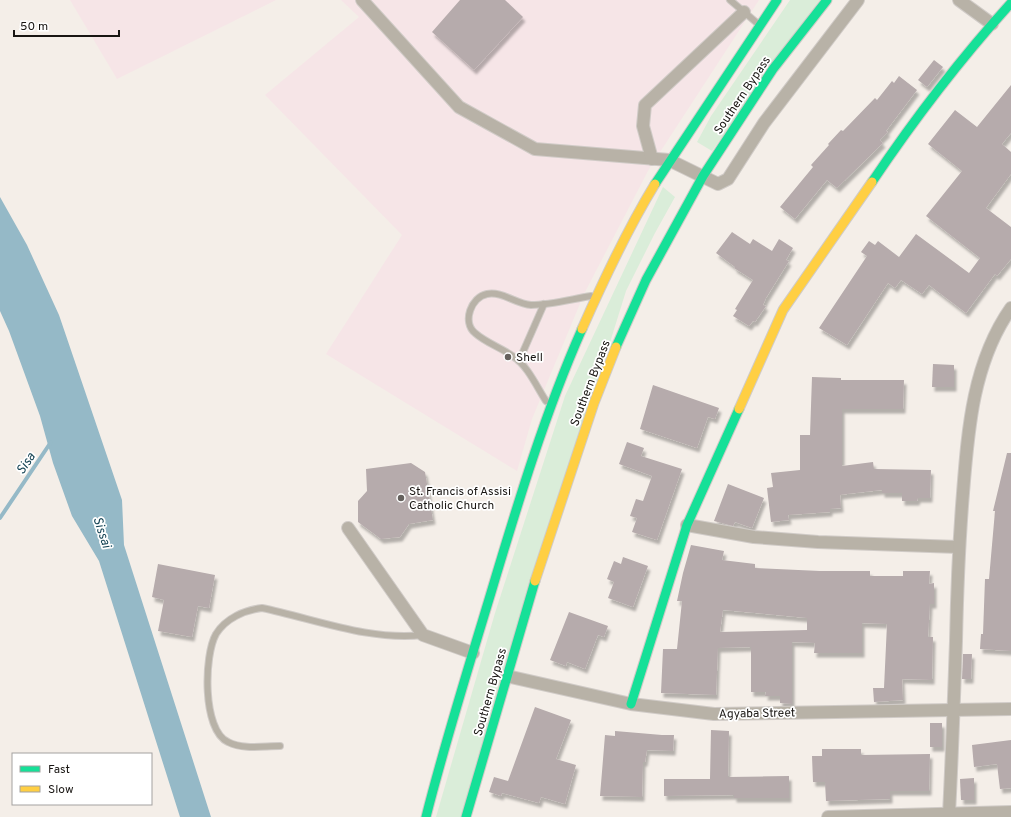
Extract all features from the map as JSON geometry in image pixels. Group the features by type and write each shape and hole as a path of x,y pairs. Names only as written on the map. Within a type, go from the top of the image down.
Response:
{"main road":[{"name":"Southern Bypass","path":"426,817 437,773 515,513 560,378 597,295 640,208 668,160 777,0"},
{"name":"Southern Bypass","path":"466,817 547,541 594,403 618,342 646,280 703,176 773,69 827,0"},
{"path":"631,704 687,526 783,310 895,148 992,24 1011,3"}],"street":[{"path":"362,0 459,107 535,149 668,160 718,184 728,179 764,123 858,0"},
{"path":"959,0 992,24"},
{"path":"652,159 643,126 646,105 744,12"},
{"path":"949,814 954,709 958,547 968,433 978,381 988,350 1011,308"},
{"path":"687,526 754,537 818,542 958,547"},
{"path":"348,528 423,635 473,653"},
{"name":"Agyaba Street","path":"507,676 631,704 714,714 1011,708"},
{"path":"828,817 1011,812"}],"lane":[{"path":"730,0 760,26"},
{"path":"550,407 519,361 475,333 469,322 471,310 478,298 486,294 497,294 529,305 597,295"},
{"path":"519,361 544,304"},
{"path":"280,746 238,746 227,742 219,734 214,725 209,705 210,647 217,633 228,620 250,609 262,608 338,627 402,637 423,635"}],"shaded area":[{"path":"70,0 276,0 117,79"},
{"path":"341,0 759,0 649,169 584,294 532,419 517,471 326,354 402,235 265,95 359,17"}],"green space":[{"path":"790,0 820,0 712,151 697,142 711,116"},
{"path":"663,187 675,197 626,291 462,817 436,817 495,613 565,396"}],"water":[{"name":"Sissai","path":"0,197 27,245 59,315 122,500 124,545 211,817 180,817 99,561 72,516 53,463 40,416 9,331 0,311"}],"building":[{"path":"460,0 505,0 523,17 474,70 432,32"},
{"path":"934,60 943,67 927,87 918,80"},
{"path":"899,76 917,90 886,131 888,132 880,140 883,143 837,188 827,180 795,219 780,207 813,167 811,165 829,145 828,144 841,130 843,131 875,98 877,100 892,81 894,83"},
{"path":"1011,85 1011,133 1002,144 1011,152 1011,174 986,208 1011,227 1011,259 997,276 995,274 966,313 929,285 922,294 901,280 895,288 888,283 847,345 819,328 867,256 861,252 869,241 875,245 878,241 899,257 916,234 969,273 980,258 926,216 962,171 928,144 955,110 977,127"},
{"path":"732,232 750,244 753,239 772,251 779,239 793,248 786,260 789,261 766,298 763,305 766,306 755,322 753,321 749,326 733,316 737,310 735,309 753,280 734,268 735,267 716,253"},
{"path":"933,364 954,365 954,387 932,387"},
{"path":"812,377 841,378 841,380 904,380 903,409 842,409 842,466 873,462 874,469 931,470 930,498 918,498 917,501 902,501 902,493 882,493 882,490 840,495 841,508 830,509 830,512 788,515 789,520 771,522 767,488 773,487 771,473 800,470 800,435 810,435"},
{"path":"653,385 719,408 715,419 708,417 697,448 640,429"},
{"path":"627,442 644,448 641,456 682,469 657,540 632,532 637,518 630,516 636,499 643,501 652,476 619,464"},
{"path":"1007,453 1011,453 1011,651 980,649 981,634 983,634 985,579 989,579 995,511 993,511"},
{"path":"411,463 425,472 433,520 409,524 400,537 381,539 358,522 358,501 367,491 366,469"},
{"path":"728,484 764,498 752,528 735,522 733,526 714,521"},
{"path":"691,545 724,551 722,560 755,564 755,568 820,571 870,571 870,576 903,576 903,571 930,571 929,584 934,583 934,604 930,604 928,637 933,637 932,680 902,679 903,700 874,702 873,688 884,688 887,624 862,623 862,653 814,653 815,643 792,642 792,704 780,703 780,696 765,696 766,692 751,692 751,647 718,648 716,695 661,693 663,649 677,649 682,601 677,601","holes":["723,610 807,618 807,630 720,632"]},
{"path":"623,557 648,566 633,607 608,598 614,582 607,579 614,561 621,564"},
{"path":"158,564 215,575 209,608 198,606 192,637 158,631 164,600 152,597"},
{"path":"569,612 608,626 604,637 598,635 585,669 567,662 566,666 550,660"},
{"path":"963,654 972,654 971,679 962,679"},
{"path":"535,707 571,720 556,759 576,765 565,804 541,797 539,803 502,793 501,796 489,792 494,777 508,781"},
{"path":"930,723 942,723 942,747 930,747"},
{"path":"711,730 729,731 728,777 789,776 789,798 734,798 734,795 664,796 664,779 710,779"},
{"path":"615,731 674,735 673,751 647,750 645,762 643,762 642,797 600,796 605,735 615,736"},
{"path":"1011,740 1011,788 1000,789 997,764 974,767 972,745"},
{"path":"822,749 861,749 861,755 930,754 929,791 890,791 890,799 826,801 825,782 813,782 812,756 822,756"},
{"path":"974,778 974,800 961,800 960,779"}],"waterway":[{"name":"Sisa","path":"0,518 51,442"}],"traffic: fast":[{"path":"655,184 777,0"},
{"path":"616,347 646,280 703,176 773,69 827,0"},
{"path":"872,182 938,90 974,45 1011,3"},
{"path":"426,817 457,706 521,495 555,394 582,329"},
{"path":"631,704 687,525 739,409"},
{"path":"466,817 535,581"}],"traffic: slow":[{"path":"739,409 783,310 872,182"},
{"path":"582,329 616,255 655,184"},
{"path":"535,581 594,403 616,347"}],"place":[{"name":"Shell","path":"508,357"},
{"name":"St. Francis of Assisi Catholic Church","path":"401,498"}]}
